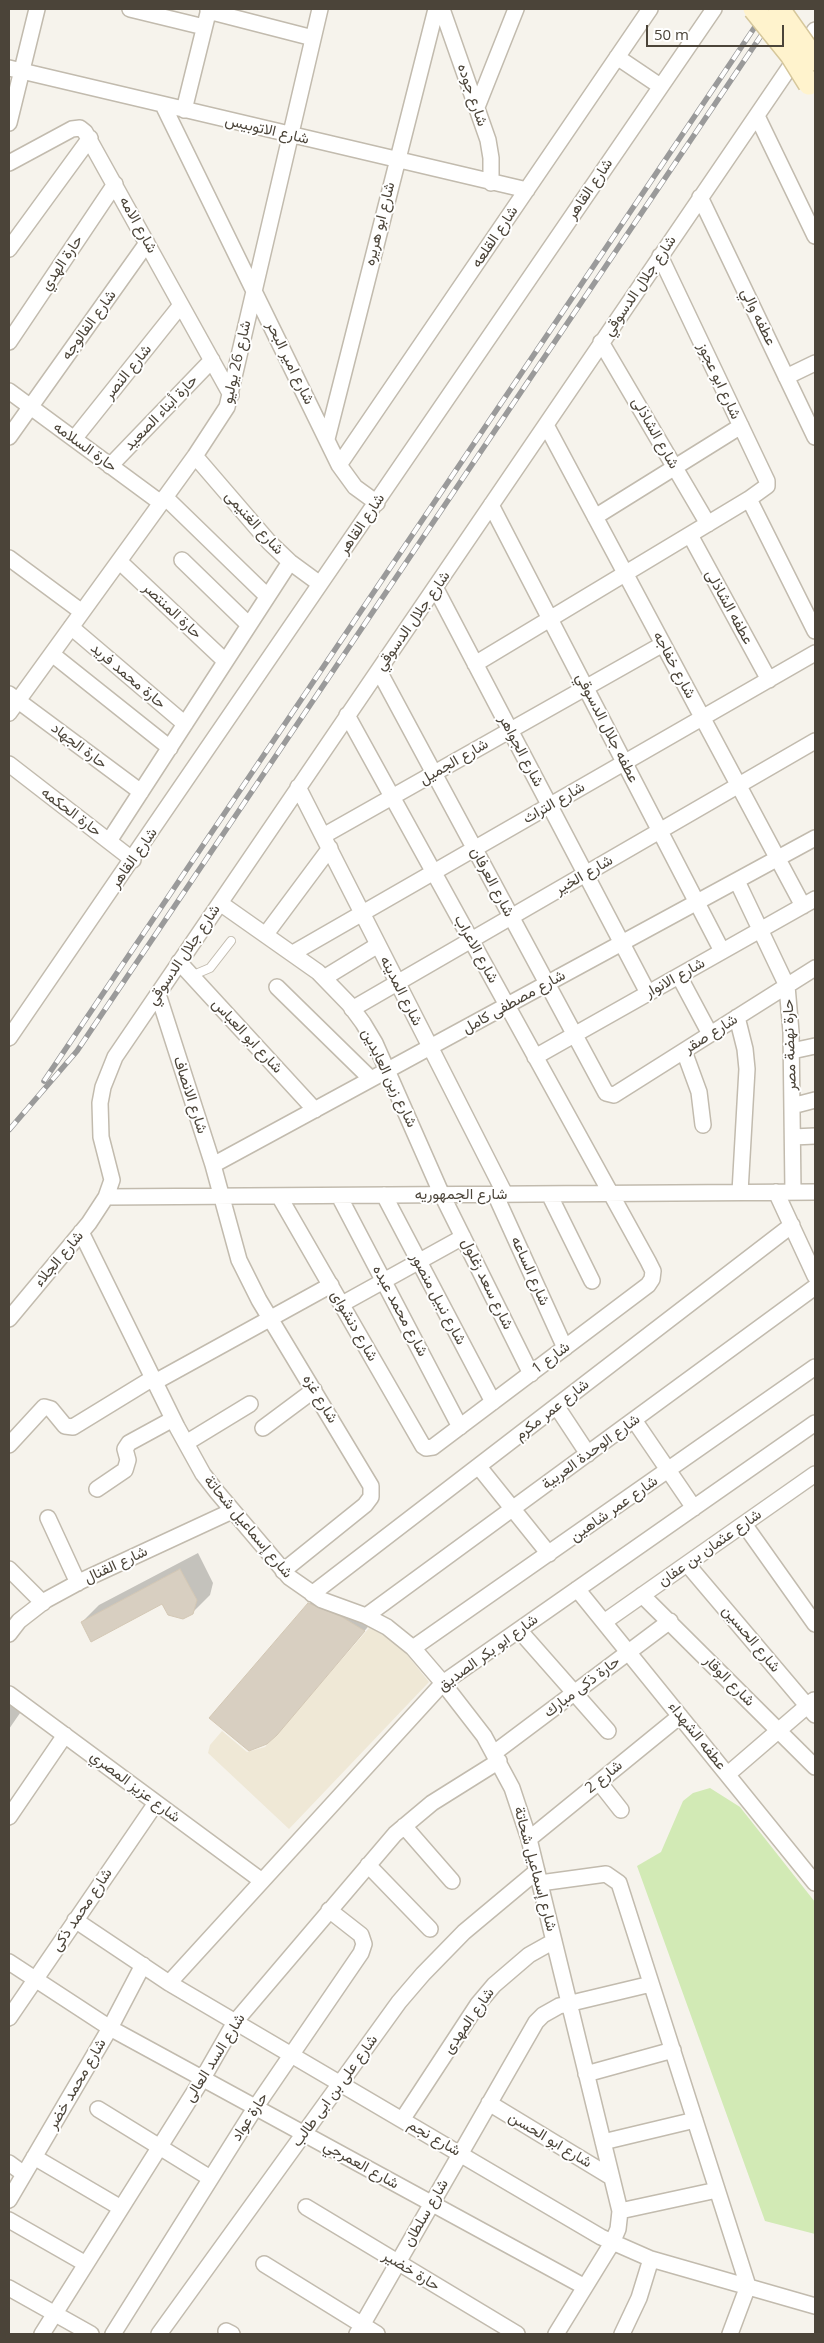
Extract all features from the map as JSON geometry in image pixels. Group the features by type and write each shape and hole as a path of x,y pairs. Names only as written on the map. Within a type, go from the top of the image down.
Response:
{"main road":[{"path":"754,9 791,55 809,84"},
{"path":"779,9 815,60"}],"street":[{"path":"9,123 15,69 37,9"},
{"path":"130,9 204,27"},
{"name":"شارع 26 يوليو","path":"12,702 52,654 223,416 231,395 320,9"},
{"name":"شارع ابو هريره","path":"327,439 436,9"},
{"name":"شارع جوده","path":"442,9 477,107 491,158 492,183"},
{"path":"477,107 516,9"},
{"name":"شارع القلعه","path":"339,465 650,9"},
{"name":"شارع القاهر","path":"9,1038 133,860 714,9"},
{"path":"184,110 209,10 313,38"},
{"name":"شارع جلال الدسوقي","path":"106,1197 112,1180 101,1137 99,1120 103,1086 115,1057 347,715 436,589 491,505 815,30"},
{"path":"617,57 660,86"},
{"name":"شارع الاتوبيس","path":"15,69 290,136 527,190"},
{"name":"شارع امير البحر","path":"163,105 339,465 355,487 376,503"},
{"path":"757,116 815,236"},
{"path":"9,163 76,128 83,129 90,138 9,249"},
{"name":"شارع الامه","path":"90,138 231,395"},
{"name":"حارة الهدي","path":"9,342 115,184"},
{"name":"عطفه والي","path":"700,198 815,437"},
{"name":"شارع الفالوجه","path":"9,436 147,242"},
{"name":"شارع ابو عجوز","path":"660,256 767,483 764,489 749,499"},
{"name":"شارع النصر","path":"74,439 181,305"},
{"name":"شارع الشاذلى","path":"602,342 708,524"},
{"name":"حارة أبناء الصعيد","path":"110,466 212,360"},
{"path":"786,378 815,363"},
{"name":"حارة السلامه","path":"9,391 110,466 163,500 268,596"},
{"name":"شارع خفاجه","path":"546,425 738,786 778,858 809,902"},
{"path":"595,517 741,426"},
{"name":"شارع الغنيمى","path":"195,456 259,531 290,562 320,584"},
{"path":"475,664 749,499 815,631"},
{"name":"عطفه جلال الدسوقي","path":"491,505 722,951"},
{"name":"عطفه الشاذلى","path":"690,535 769,680"},
{"path":"9,558 82,612"},
{"path":"182,560 249,625"},
{"name":"حارة المنتصر","path":"119,561 226,661"},
{"name":"شارع القاهر","path":"109,841 290,562"},
{"name":"شارع الجواهر","path":"436,589 648,993"},
{"name":"حارة محمد فريد","path":"71,627 185,724"},
{"name":"شارع الجميل","path":"266,934 326,842 392,797 663,644"},
{"name":"شارع التراث","path":"294,953 815,653"},
{"path":"52,654 170,748"},
{"name":"شارع العرفان","path":"378,671 606,1093"},
{"name":"حارة الجهاد","path":"12,702 140,792"},
{"name":"شارع الاعراب","path":"347,715 648,1261"},
{"name":"شارع الخير","path":"352,1009 815,741"},
{"name":"حارة الحكمه","path":"9,764 133,860"},
{"name":"شارع المدينه","path":"298,787 430,1047 500,1194"},
{"name":"شارع مصطفى كامل","path":"213,1165 815,838"},
{"name":"حارة نهضة مصر","path":"737,881 787,986 791,1007 793,1192"},
{"name":"شارع الانوار","path":"536,1057 809,902"},
{"name":"شارع زين العابدين","path":"220,903 294,953 324,978 352,1009 375,1043 442,1195"},
{"path":"324,978 378,945"},
{"name":"شارع ابو العباس","path":"179,962 314,1110"},
{"name":"شارع صقر","path":"606,1093 614,1095 815,968"},
{"path":"679,976 710,1034"},
{"path":"277,987 370,1080"},
{"name":"شارع الانصاف","path":"158,994 213,1165 220,1196"},
{"path":"737,1017 745,1049 747,1068 740,1192"},
{"path":"792,1051 815,1046"},
{"path":"684,1051 699,1092 703,1125"},
{"path":"792,1106 815,1100"},
{"path":"793,1138 815,1136"},
{"path":"776,1192 815,1276"},
{"name":"شارع الجمهوريه","path":"106,1197 815,1192"},
{"name":"شارع الساعه","path":"500,1194 565,1348"},
{"path":"549,1194 592,1281"},
{"name":"شارع نبيل منصور","path":"384,1195 493,1402"},
{"name":"شارع سعد زغلول","path":"442,1195 531,1374"},
{"name":"شارع غزه","path":"220,1196 239,1260 259,1300 371,1486 372,1492 365,1505 283,1571"},
{"name":"شارع دنشواى","path":"279,1196 423,1446 433,1447"},
{"name":"شارع محمد عبده","path":"339,1196 460,1426"},
{"name":"شارع الجلاء","path":"9,1319 81,1232 106,1197"},
{"name":"شارع عمر مكرم","path":"312,1594 792,1225"},
{"name":"شارع إسماعيل شحاتة","path":"81,1232 186,1443 204,1474 232,1511 283,1571 312,1594 366,1616 387,1627 412,1648 443,1683 484,1736 497,1757 515,1795 529,1839 620,2211 618,2230 612,2242 556,2334"},
{"path":"342,1304 464,1237"},
{"name":"شارع 1","path":"433,1447 648,1285 652,1279 652,1271 648,1261"},
{"path":"9,1445 44,1407 51,1409 65,1426 73,1427 154,1380 331,1285"},
{"name":"شارع الوحدة العربية","path":"366,1616 815,1288"},
{"name":"شارع عمر شاهين","path":"412,1648 815,1368"},
{"path":"263,1428 314,1390"},
{"path":"186,1443 250,1404"},
{"path":"556,1407 588,1454"},
{"path":"97,1489 125,1470 128,1460 125,1449 129,1443 173,1418"},
{"path":"634,1420 694,1508"},
{"name":"شارع ابو بكر الصديق","path":"169,1983 443,1683 815,1424"},
{"path":"479,1467 549,1554"},
{"name":"شارع عثمان بن عفان","path":"604,1622 744,1524 813,1481"},
{"name":"شارع القنال","path":"9,1634 19,1621 43,1602 78,1583 232,1511"},
{"path":"48,1518 78,1583"},
{"path":"744,1524 815,1624"},
{"name":"شارع الحسين","path":"687,1564 813,1706"},
{"path":"9,1569 43,1602"},
{"name":"عطفه الشهداء","path":"578,1589 815,1883"},
{"name":"شارع الوقار","path":"642,1595 815,1767"},
{"name":"حارة ذكى مبارك","path":"497,1757 574,1693 670,1621"},
{"path":"518,1630 608,1731"},
{"name":"شارع عزيز المصري","path":"9,1694 262,1881"},
{"path":"728,1774 779,1730 813,1706"},
{"name":"شارع 2","path":"529,1839 680,1716"},
{"path":"9,1817 64,1735"},
{"name":"شارع السد العالى","path":"42,2334 203,2078 235,2022 329,1910 404,1826 432,1803 497,1757"},
{"path":"599,1782 621,1810"},
{"name":"شارع محمد ذكى","path":"9,2018 156,1803"},
{"path":"404,1826 452,1881"},
{"path":"368,1865 430,1929"},
{"path":"538,1877 606,1874 613,1877 619,1883 748,2286 730,2334"},
{"name":"شارع على بن ابى طالب","path":"159,2334 399,2002 464,1932 538,1877"},
{"name":"حارة عواد","path":"112,2334 255,2108 363,1949 361,1935 329,1910"},
{"name":"شارع نجم","path":"76,1920 169,1983 612,2242 651,2259 815,2306"},
{"name":"شارع المهدى","path":"402,2120 478,2004 494,1985 529,1956 554,1941"},
{"name":"شارع العمرجي","path":"9,1962 110,2028 585,2288"},
{"name":"شارع محمد خضر","path":"9,2200 110,2028 143,1965"},
{"name":"شارع سلطان","path":"360,2330 536,2022 551,2009 569,2003 652,1984"},
{"path":"586,2074 673,2050"},
{"name":"شارع ابو الحسن","path":"489,2103 611,2177"},
{"path":"98,2109 210,2178"},
{"path":"603,2142 694,2120"},
{"path":"34,2157 121,2208"},
{"path":"9,2163 24,2174"},
{"path":"620,2211 717,2190"},
{"name":"حارة خضير","path":"306,2207 516,2334"},
{"path":"9,2220 86,2264"},
{"path":"622,2334 639,2298 651,2259"},
{"path":"264,2264 360,2330 377,2334"},
{"path":"9,2288 90,2334"}],"lane":[{"path":"192,976 210,968 230,941"}],"shaded area":[{"path":"370,1627 400,1646 429,1682 289,1829 208,1753 210,1745 222,1731 247,1752 265,1747"}],"green space":[{"path":"710,1788 740,1807 815,1902 815,2234 765,2221 637,1866 661,1852 683,1801 693,1793"}],"building":[{"path":"180,1569 197,1600 193,1614 183,1619 168,1615 162,1604 91,1642 81,1622"},
{"path":"308,1603 342,1617 365,1631 277,1735 267,1744 249,1751 209,1718"}],"railway":[{"path":"44,1081 767,9"},
{"path":"9,1130 77,1051 779,9"}]}
